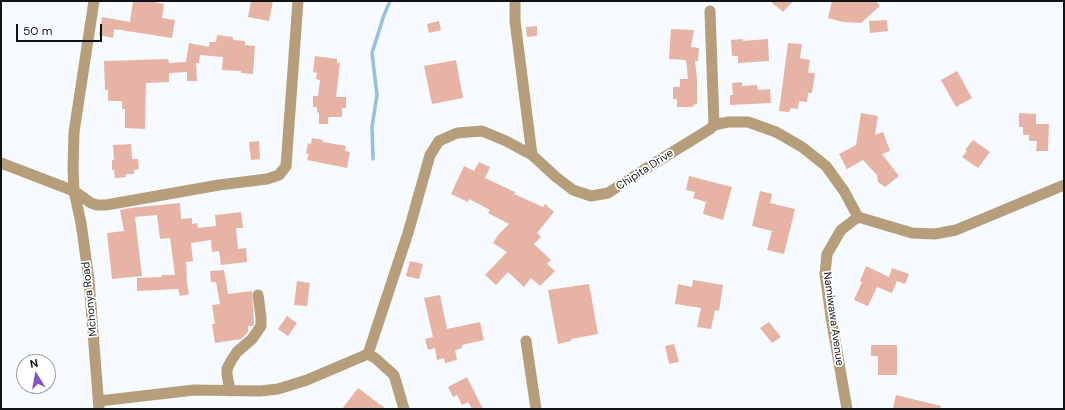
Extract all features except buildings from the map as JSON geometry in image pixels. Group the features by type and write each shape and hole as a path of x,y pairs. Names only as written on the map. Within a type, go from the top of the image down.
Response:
{"street":[{"name":"Mchonya Road","path":"94,1 74,132 74,191 81,223 89,280 100,405"},
{"path":"1,163 74,191 91,203 106,205 219,185 267,179 279,174 286,166 298,1"},
{"path":"515,1 515,21 532,155"},
{"path":"710,11 714,124 748,122 776,132 802,147 826,166 844,191 858,217 912,232 935,234 956,230 1064,186"},
{"name":"Chipita Drive","path":"368,354 408,233 430,155 439,141 457,132 482,131 506,141 532,155 573,190 591,196 608,193 710,129 714,124"},
{"name":"Namiwawa Avenue","path":"847,409 825,274 827,254 840,230 858,217"},
{"path":"230,391 227,374 230,361 252,339 261,326 258,295"},
{"path":"526,341 536,409"},
{"path":"100,405 194,390 260,391 278,389 306,380 368,354 375,358 394,376 402,397 404,409"}],"waterway":[{"path":"373,159 372,127 377,95 372,53 390,1"}]}
